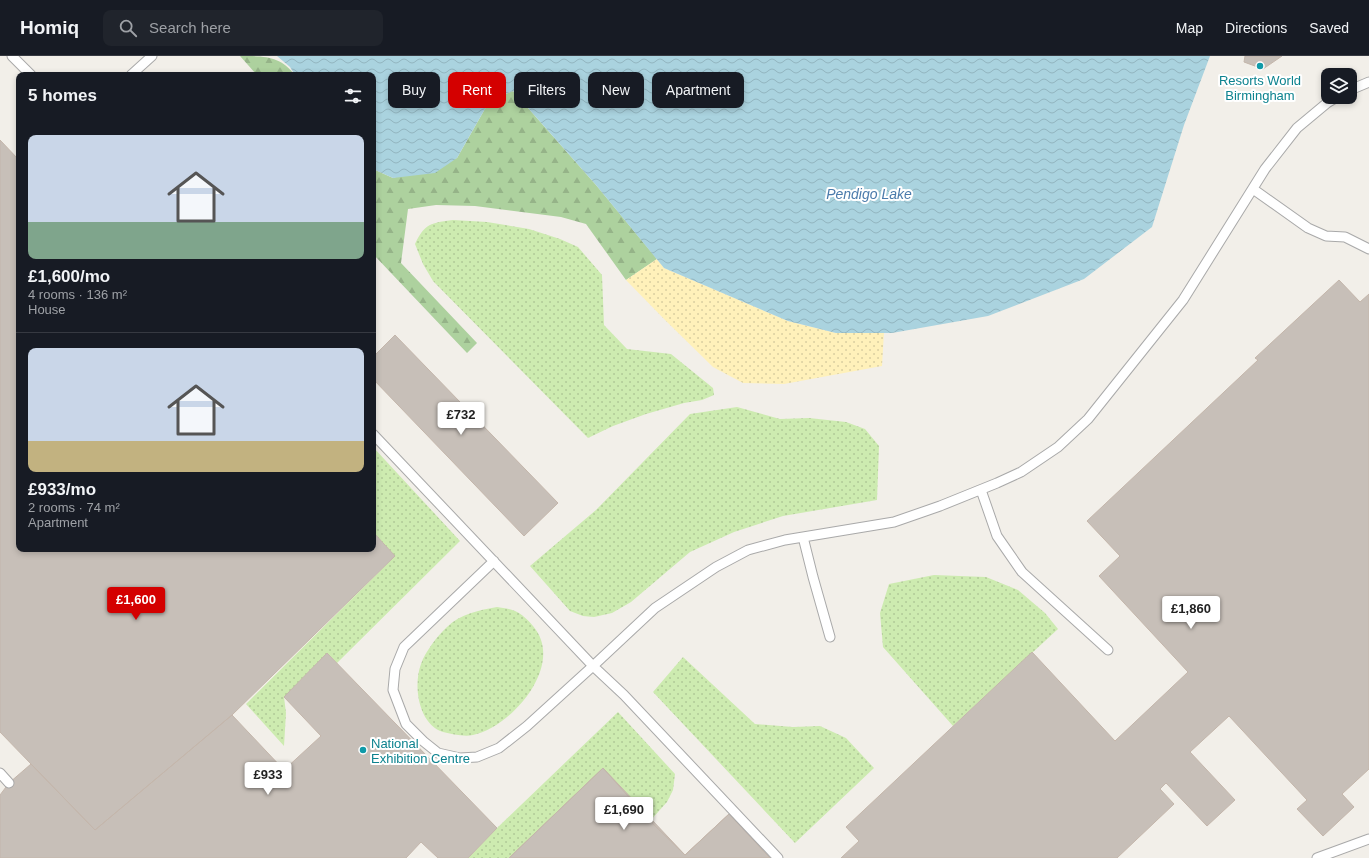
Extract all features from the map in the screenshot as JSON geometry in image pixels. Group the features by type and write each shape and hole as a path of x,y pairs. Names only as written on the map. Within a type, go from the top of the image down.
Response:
{"lane":[{"path":"12,56 27,72"},
{"path":"135,72 152,56"},
{"path":"1357,87 1369,82"},
{"path":"494,561 404,647 395,669 394,690 406,724 438,753 460,758 477,757 499,748 527,726 655,608 716,567 748,550 803,536 894,522 981,490 1027,468 1058,447 1088,420 1183,300 1265,169 1297,128 1325,104"},
{"path":"1253,189 1308,228 1326,236 1345,237 1369,249"},
{"path":"376,437 593,666 629,700 778,858"},
{"path":"981,490 997,536 1022,572 1108,650"},
{"path":"803,536 830,637"},
{"path":"0,773 9,783"},
{"path":"1316,858 1369,839"}],"green space":[{"path":"240,56 272,58 284,64 292,72 254,72"},
{"path":"513,91 514,108 528,108 596,185 657,259 626,280 586,224 561,217 475,206 436,205 408,209 401,263 477,343 467,353 376,257 376,170 393,178 457,158 485,108 506,108 506,94"},
{"path":"453,220 487,222 529,229 560,239 578,247 602,275 604,325 627,349 671,354 713,388 714,395 702,400 684,403 646,414 613,426 588,438 433,281 423,264 415,244 422,232 430,225"},
{"path":"737,407 780,419 809,418 846,422 865,429 879,446 877,500 783,516 734,532 690,552 631,602 612,613 594,617 583,616 570,611 530,566 596,510 690,414"},
{"path":"376,450 460,541 337,663 327,653 284,697 286,713 284,746 246,704 395,556 376,535"},
{"path":"934,575 986,577 1018,590 1045,613 1058,629 953,726 883,647 880,613 889,584"},
{"path":"497,607 518,612 533,626 541,641 543,658 539,675 530,692 518,707 488,730 469,736 443,732 435,728 428,721 423,713 420,703 418,682 423,659 443,630 452,623 470,613"},
{"path":"683,657 755,724 793,727 820,726 846,738 874,768 795,843 653,692"},
{"path":"618,712 675,774 673,790 667,802 650,821 603,769 509,858 468,858 497,828"}],"sand":[{"path":"657,259 664,268 788,321 836,333 884,332 882,366 784,384 743,383 713,367 626,280"}],"water":[{"name":"Pendigo Lake","path":"277,56 1210,56 1184,125 1152,227 1084,279 988,316 892,333 836,333 788,321 664,268 596,185 528,108 580,108 580,72 514,72 514,92 513,91 506,94 506,72 448,72 448,108 485,108 457,158 435,173 393,178 376,170 376,72 293,72 290,67"}],"building":[{"name":"Resorts World Birmingham","path":"1245,56 1282,56 1263,69 1244,62"},
{"path":"0,140 16,157 16,552 376,552 376,535 395,556 232,715 95,830 0,732"},
{"path":"1339,280 1360,302 1369,294 1369,769 1342,794 1354,807 1323,836 1297,809 1307,800 1229,716 1190,752 1235,800 1207,826 1166,783 1160,789 1174,804 1117,858 841,858 859,841 846,827 1032,652 1115,741 1188,672 1099,576 1120,556 1087,521 1258,360 1255,358"},
{"path":"395,335 558,503 524,536 376,382 376,354"},
{"name":"National Exhibition Centre","path":"327,653 497,828 468,858 438,858 421,842 406,858 0,858 0,795 9,783 31,764 95,830 232,715 284,770 321,736 284,697"},
{"path":"603,768 650,821 685,855 729,814 770,858 509,858"},
{"path":"603,768 685,855 729,814 770,858 509,858"}],"place":[{"name":"Resorts World Birmingham","path":"1260,66"},
{"name":"National Exhibition Centre","path":"363,750"}]}
